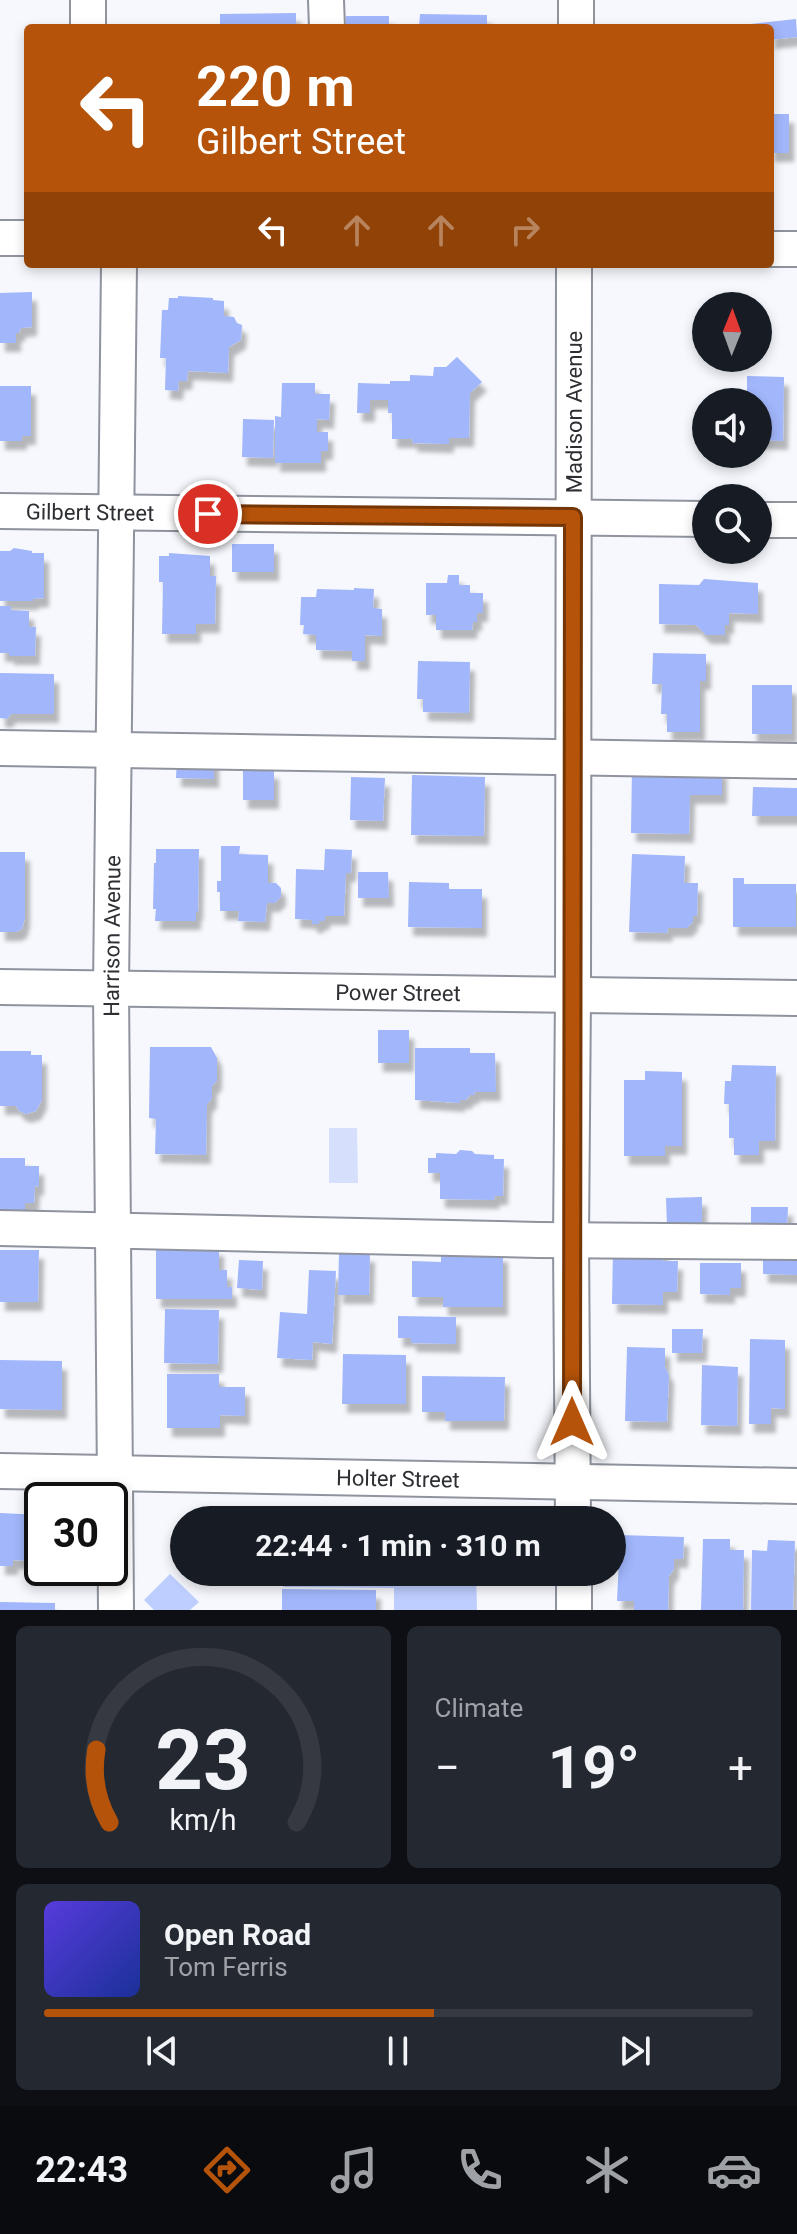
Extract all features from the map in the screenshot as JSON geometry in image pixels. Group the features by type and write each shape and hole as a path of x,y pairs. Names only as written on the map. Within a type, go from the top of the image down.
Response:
{"street":[{"path":"88,0 88,24"},
{"path":"326,0 327,24"},
{"path":"576,0 576,24"},
{"path":"0,238 24,238"},
{"path":"774,249 797,249"},
{"name":"Harrison Avenue","path":"116,1610 111,989 119,268"},
{"name":"Madison Avenue","path":"573,1506 574,268"},
{"name":"Gilbert Street","path":"0,511 692,519"},
{"path":"772,520 797,520"},
{"path":"0,748 797,761"},
{"name":"Power Street","path":"0,987 797,998"},
{"path":"0,1228 797,1242"},
{"name":"Holter Street","path":"0,1471 797,1486"},
{"path":"574,1586 574,1610"}],"shaded area":[{"path":"329,1128 357,1128 358,1183 329,1183"},
{"path":"170,1574 170,1586 182,1586 199,1602 190,1610 154,1610 144,1600"},
{"path":"476,1586 477,1610 394,1610 394,1588 283,1587"}],"building":[{"path":"296,13 296,24 220,24 220,14"},
{"path":"420,14 487,15 487,24 419,24"},
{"path":"346,16 389,16 389,24 346,24"},
{"path":"796,19 797,37 774,40 774,24 751,24"},
{"path":"774,114 789,114 789,153 774,153"},
{"path":"32,292 32,327 21,328 16,333 16,343 0,343 0,293"},
{"path":"178,296 224,301 224,316 234,317 242,325 241,340 229,347 228,373 188,371 187,381 179,381 178,391 165,390 166,358 160,358 162,310 168,310 169,298"},
{"path":"457,357 482,382 470,393 469,438 449,438 449,444 392,439 392,413 388,413 388,400 370,400 370,413 357,413 358,383 390,384 390,381 410,381 410,375 433,376 434,367 446,367"},
{"path":"747,376 784,377 783,441 772,441 772,388 747,388"},
{"path":"282,383 315,383 315,394 330,394 329,420 317,419 317,432 328,432 328,451 321,451 321,463 275,463 275,416 281,417"},
{"path":"0,386 31,386 31,436 22,436 22,441 0,441"},
{"path":"243,419 274,420 273,458 242,457"},
{"path":"232,544 274,544 274,572 232,572"},
{"path":"14,548 44,553 44,598 0,601 0,551"},
{"path":"169,553 210,556 210,576 216,576 215,624 196,624 196,634 162,634 163,582 159,582 159,556 169,556"},
{"path":"448,575 459,575 459,585 470,585 470,593 483,593 483,613 477,613 477,622 473,622 472,630 436,630 436,615 426,615 426,583 447,583"},
{"path":"704,579 758,583 758,614 729,613 725,635 706,635 696,625 659,624 659,584 699,585"},
{"path":"317,589 374,589 373,608 382,609 382,636 365,635 365,661 352,661 352,651 316,650 316,635 303,634 304,625 300,625 301,597 316,597"},
{"path":"0,606 29,611 29,627 36,627 35,656 0,653"},
{"path":"653,653 706,654 706,681 700,681 700,732 667,732 667,714 661,714 662,684 652,684"},
{"path":"418,661 470,662 469,713 423,712 423,699 417,699"},
{"path":"0,673 54,674 54,714 11,714 7,719 0,718"},
{"path":"752,685 792,685 792,734 752,734"},
{"path":"177,757 214,758 214,779 176,778"},
{"path":"632,767 722,768 722,795 690,795 689,834 631,833"},
{"path":"243,769 274,770 274,800 243,800"},
{"path":"412,775 485,777 484,836 411,835"},
{"path":"351,777 385,778 383,821 350,820"},
{"path":"753,787 797,788 797,816 752,816"},
{"path":"221,846 240,846 239,854 268,855 268,883 276,883 281,888 281,897 275,903 267,903 265,922 238,921 239,911 220,911 217,881 221,881"},
{"path":"156,849 199,849 196,921 155,921"},
{"path":"325,849 352,850 351,873 346,873 344,916 325,916 325,921 319,921 319,924 312,924 312,920 295,919 296,869 324,870"},
{"path":"0,852 25,852 25,918 22,929 16,932 0,932"},
{"path":"632,854 685,856 684,883 698,883 697,916 693,916 693,922 687,928 668,928 667,933 629,932"},
{"path":"358,872 388,872 389,898 358,898"},
{"path":"733,878 744,878 744,884 796,884 796,927 733,927"},
{"path":"409,882 449,883 449,889 482,889 482,928 408,927"},
{"path":"378,1030 409,1030 409,1063 378,1063"},
{"path":"150,1047 211,1047 217,1058 217,1081 212,1086 212,1099 207,1104 206,1155 155,1154 156,1119 149,1118"},
{"path":"415,1048 470,1048 470,1053 495,1053 496,1092 474,1092 475,1095 460,1100 460,1103 415,1100"},
{"path":"0,1051 31,1051 31,1055 42,1055 42,1100 36,1111 26,1114 16,1106 0,1106"},
{"path":"732,1065 776,1066 775,1141 759,1141 759,1155 734,1155 734,1138 729,1138 729,1104 724,1104 725,1081 731,1081"},
{"path":"645,1071 682,1072 682,1146 665,1146 665,1156 624,1156 624,1080 645,1080"},
{"path":"460,1150 504,1159 503,1196 495,1196 494,1200 440,1199 440,1173 428,1173 428,1158 436,1158 436,1153 456,1154"},
{"path":"0,1158 25,1158 25,1166 39,1166 39,1187 35,1186 34,1203 25,1203 25,1214 0,1214"},
{"path":"702,1197 702,1226 667,1227 666,1198"},
{"path":"751,1207 788,1207 787,1229 751,1228"},
{"path":"156,1247 219,1247 219,1270 227,1270 227,1287 232,1287 232,1299 156,1299"},
{"path":"613,1248 664,1248 663,1261 678,1261 677,1292 663,1292 663,1305 612,1304"},
{"path":"0,1250 39,1250 38,1302 0,1302"},
{"path":"763,1250 797,1251 797,1275 763,1274"},
{"path":"441,1252 503,1253 503,1307 443,1307 443,1297 412,1297 412,1261 441,1262"},
{"path":"339,1253 370,1253 369,1295 338,1295"},
{"path":"239,1260 263,1261 262,1290 237,1288"},
{"path":"700,1263 741,1263 741,1288 730,1288 730,1295 700,1294"},
{"path":"309,1270 336,1271 332,1344 313,1342 312,1360 277,1358 280,1312 307,1314"},
{"path":"165,1309 219,1310 218,1364 164,1363"},
{"path":"398,1316 456,1317 456,1344 411,1343 411,1338 398,1338"},
{"path":"672,1329 703,1329 702,1353 672,1353"},
{"path":"750,1339 785,1340 785,1409 771,1408 771,1424 749,1424"},
{"path":"627,1347 665,1348 665,1367 669,1375 667,1422 625,1421"},
{"path":"343,1354 406,1355 406,1404 342,1404"},
{"path":"0,1360 62,1361 62,1410 0,1409"},
{"path":"702,1365 738,1367 737,1426 701,1425"},
{"path":"167,1374 219,1374 219,1387 245,1387 245,1416 220,1415 220,1428 167,1428"},
{"path":"422,1376 505,1377 504,1421 445,1421 445,1412 422,1412"},
{"path":"0,1513 24,1514 24,1561 13,1560 13,1566 0,1566"},
{"path":"626,1535 684,1537 683,1559 674,1559 674,1569 669,1576 668,1610 634,1610 634,1601 617,1601 618,1586 626,1586"},
{"path":"703,1539 730,1539 730,1550 744,1550 743,1610 701,1610"},
{"path":"768,1540 795,1541 793,1610 751,1610 752,1550 767,1551"},
{"path":"282,1589 376,1590 376,1610 282,1610"},
{"path":"0,1602 55,1603 55,1610 0,1610"}],"route":[{"path":"208,514 573,517 572,1422"}]}
